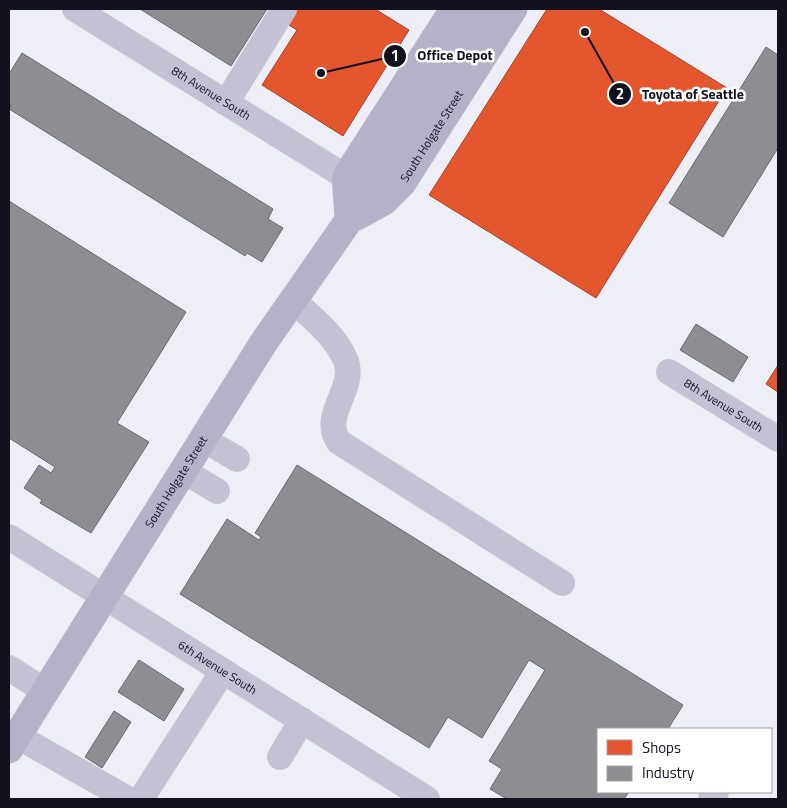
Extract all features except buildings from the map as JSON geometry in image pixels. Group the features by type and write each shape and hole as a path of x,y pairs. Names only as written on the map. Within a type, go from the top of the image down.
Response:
{"main road":[{"path":"349,220 346,177 454,9"},
{"name":"South Holgate Street","path":"13,742 264,342 349,220 485,9"},
{"name":"South Holgate Street","path":"349,220 384,201 402,183 513,9"}],"street":[{"name":"8th Avenue South","path":"75,9 346,177"},
{"path":"226,103 284,9"},
{"path":"293,300 330,334 346,362 348,379 333,422 333,433 339,442 562,583"},
{"name":"8th Avenue South","path":"670,372 778,439"},
{"path":"204,439 238,459"},
{"path":"184,471 217,491"},
{"name":"6th Avenue South","path":"9,537 427,799"},
{"path":"9,668 45,691"},
{"path":"141,799 223,671"},
{"path":"280,757 302,720"},
{"path":"13,742 128,799"}],"place":[{"name":"Toyota of Seattle","path":"585,32"},
{"name":"Office Depot","path":"321,73"}]}
